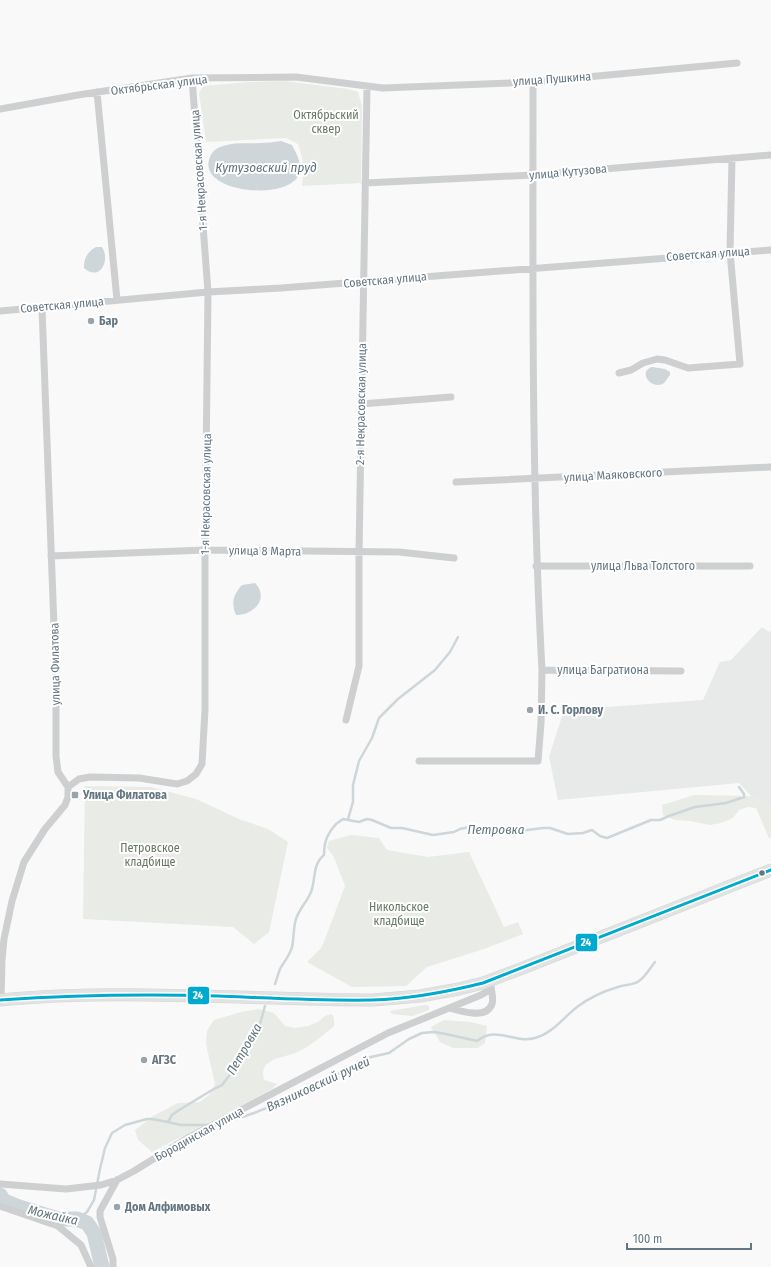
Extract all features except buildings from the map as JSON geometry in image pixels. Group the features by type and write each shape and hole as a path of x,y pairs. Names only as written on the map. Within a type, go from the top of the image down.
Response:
{"main road":[{"path":"0,1000 46,996 100,994 152,994 352,1000 393,999 491,984 771,870"}],"street":[{"name":"улица Пушкина","path":"367,87 383,88 532,82 737,63"},
{"name":"Октябрьская улица","path":"0,109 97,92 192,78 296,77 367,87"},
{"name":"1-я Некрасовская улица","path":"68,787 79,779 90,777 139,778 177,784 196,774 202,764 205,710 208,292 192,78"},
{"path":"532,82 534,478 536,566 542,670"},
{"name":"2-я Некрасовская улица","path":"346,720 359,666 359,553 367,87"},
{"path":"97,92 118,300"},
{"name":"улица Кутузова","path":"365,183 533,175 771,155"},
{"path":"619,373 631,370 643,363 657,360 666,360 688,368 740,364 730,252 732,158"},
{"name":"Советская улица","path":"0,311 208,292 771,250"},
{"name":"улица Филатова","path":"42,308 56,680 56,756 58,772 68,787"},
{"path":"362,404 452,397"},
{"name":"улица Маяковского","path":"456,482 771,467"},
{"name":"улица 8 Марта","path":"51,556 205,550 359,553 399,552 454,558"},
{"name":"улица Льва Толстого","path":"536,566 750,566"},
{"name":"улица Багратиона","path":"419,761 538,761 541,723 542,670 681,671"},
{"path":"0,1000 4,939 24,862 51,821 66,805 68,800 68,787"},
{"path":"450,1008 473,1013 484,1012 492,1005 491,984"},
{"name":"Бородинская улица","path":"1,1184 66,1189 90,1187 117,1180 189,1137 388,1033 481,995 491,984"},
{"path":"113,1267 113,1259 100,1217 100,1211 117,1180"},
{"path":"0,1206 58,1226 81,1245 91,1267"}],"shaded area":[{"path":"762,627 769,632 771,630 771,817 739,783 558,800 549,757 564,710 703,700 720,662 731,660"}],"green space":[{"name":"Октябрьский сквер","path":"284,81 348,89 358,92 362,106 361,183 302,186 303,165 298,144 286,138 206,142 199,93 203,86"},
{"name":"Петровское кладбище","path":"85,786 151,787 196,799 239,819 268,829 288,842 269,932 254,944 233,927 83,919"},
{"path":"694,795 749,796 761,798 771,806 771,838 769,838 756,808 748,807 739,810 733,818 721,823 710,825 675,820 663,815 662,805"},
{"name":"Никольское кладбище","path":"351,835 379,838 387,850 428,857 469,852 504,927 518,922 523,934 484,949 427,967 406,986 352,987 307,962 322,947 345,886 334,857 327,848 329,841"},
{"path":"425,1005 429,1006 429,1010 413,1016 392,1014 390,1011"},
{"path":"259,1009 274,1013 285,1026 295,1028 308,1026 318,1022 325,1016 332,1014 334,1026 306,1048 276,1059 266,1065 263,1071 264,1080 277,1084 272,1089 152,1152 138,1140 135,1130 153,1116 178,1103 200,1102 209,1095 215,1084 206,1044 207,1031 214,1020 241,1012"},
{"path":"444,1020 470,1022 487,1026 485,1043 478,1048 453,1048 440,1042 431,1027"}],"water":[{"name":"Кутузовский пруд","path":"281,141 292,145 300,166 299,174 292,183 279,188 245,190 229,186 216,179 209,169 210,157 212,153 221,147 232,144"},
{"path":"96,247 102,247 105,258 102,268 94,273 89,272 84,268 84,264 88,253"},
{"path":"652,367 665,369 670,372 670,375 664,383 655,385 648,380 646,373 648,369"},
{"path":"255,583 261,594 258,605 248,613 236,615 233,603 237,592 242,585"}],"waterway":[{"path":"348,819 353,802 353,785 359,761 372,738 379,718 398,699 435,670 450,652 458,637"},
{"name":"Петровка","path":"275,984 280,969 291,950 296,919 313,887 316,868 320,859 324,855 327,837 336,824 343,819 359,822 367,819 391,828 402,828 433,835 454,832 469,827 520,831 550,828 568,834 583,833 592,830 600,836 607,838 651,820 660,820 695,807 726,803 744,797 744,794 739,787"},
{"name":"Вязниковский ручей","path":"218,1125 254,1113 295,1096 359,1062 371,1057 389,1053 409,1039 422,1033 434,1032 477,1041 491,1035 520,1039 541,1036 553,1029 577,1007 592,998 621,986 634,984 639,981 655,962"},
{"name":"Петровка","path":"77,1219 87,1212 94,1200 105,1148 112,1133 125,1125 147,1119 168,1122 172,1115 176,1112 222,1085 241,1060 249,1039 260,1024 265,1006"},
{"name":"Вязниковский ручей","path":"168,1122 181,1125 208,1125"},
{"name":"Можайка","path":"0,1195 4,1201 19,1207 58,1219 77,1219 87,1223 94,1233 102,1267"}],"transit line":[{"name":"24","path":"0,1000 136,995 218,996 314,1000 372,1000 428,994 483,983 771,870"}],"place":[{"name":"Бар","path":"91,321"},
{"name":"И. С. Горлову","path":"530,710"},
{"name":"Улица Филатова","path":"75,795"},
{"name":"АГЗС","path":"144,1060"},
{"name":"Дом Алфимовых","path":"117,1207"}]}
